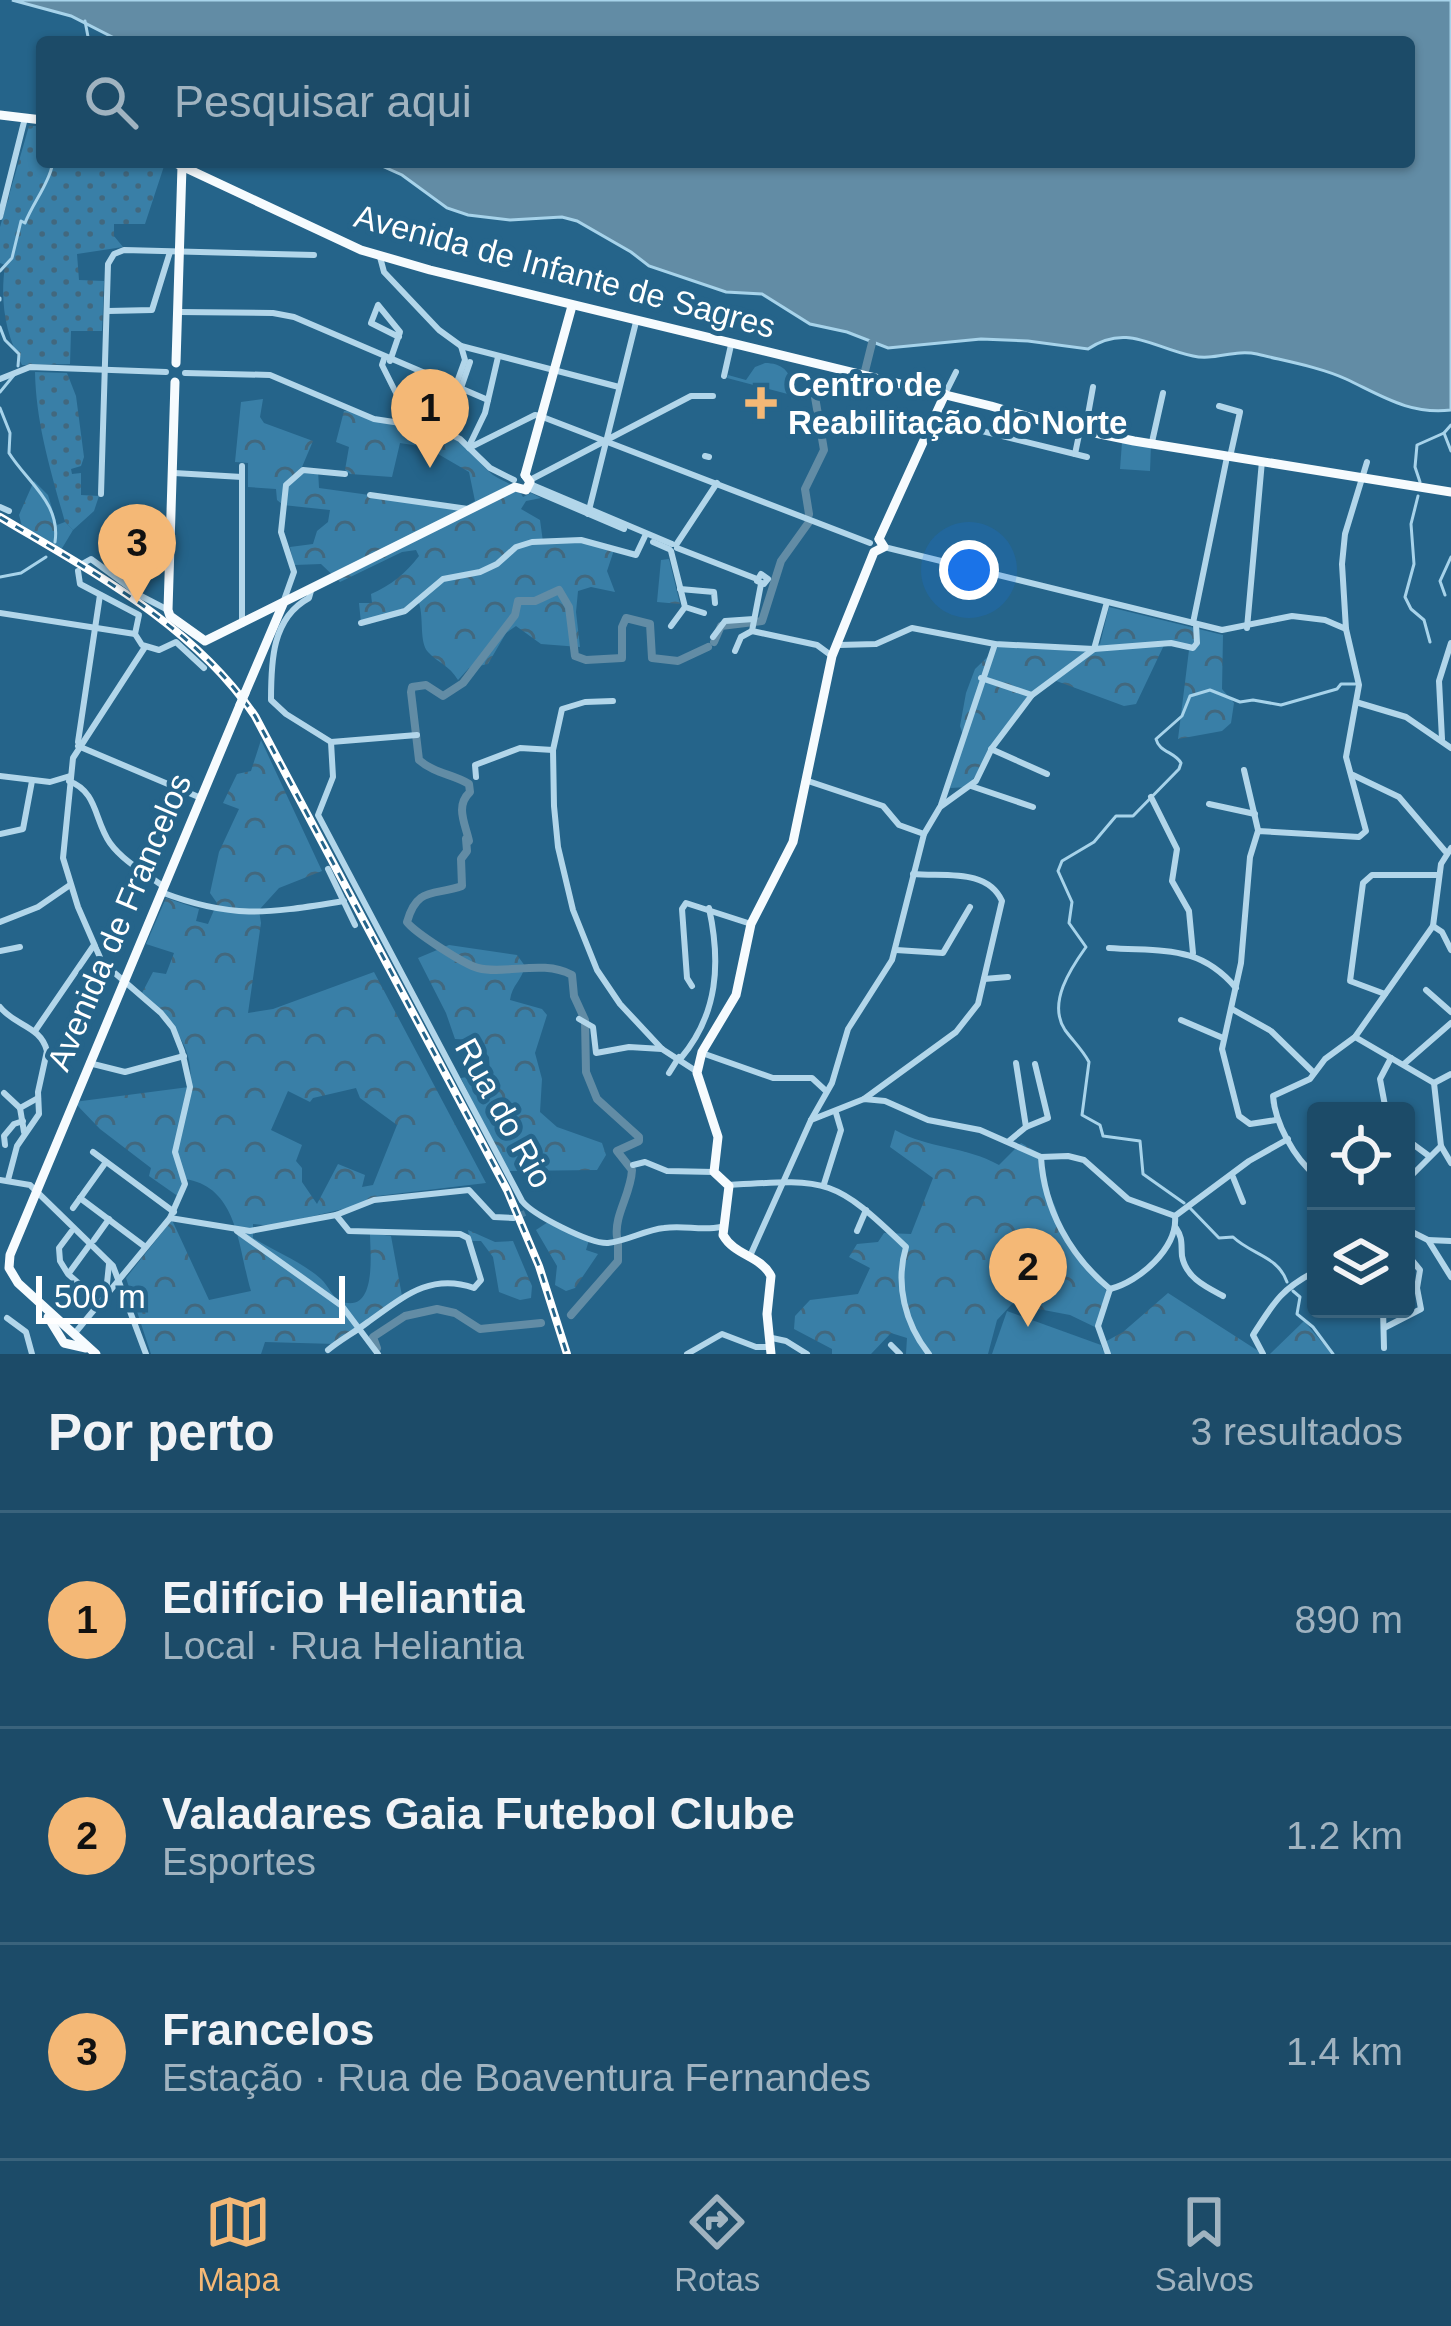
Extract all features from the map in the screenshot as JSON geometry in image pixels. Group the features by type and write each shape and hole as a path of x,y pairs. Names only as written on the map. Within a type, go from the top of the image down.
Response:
{"main road":[{"path":"0,115 36,119"},
{"path":"179,168 176,363 185,373 176,382 168,610 205,641 524,483 572,305"},
{"name":"Avenida de Infante de Sagres","path":"186,168 380,257 636,322 730,351 867,375 1082,430 1451,492"},
{"path":"182,182 197,173"},
{"path":"176,363 166,372 176,382"},
{"path":"771,1346 767,1314 771,1276 761,1262 728,1244 721,1227 728,1185 714,1172 717,1126 697,1072 702,1052 736,995 751,924 786,860 833,650 945,394"},
{"name":"Avenida de Francelos","path":"4,1263 283,604"},
{"path":"266,612 276,620"},
{"path":"4,1263 68,1342 96,1354"}],"street":[{"path":"0,217 25,118"},
{"path":"107,310 152,310 175,252"},
{"path":"101,494 108,264 114,254 314,255"},
{"path":"380,257 384,272 461,346 619,387"},
{"path":"399,337 371,323 378,305 398,326 399,337 382,365 410,424"},
{"path":"178,312 294,317 488,400"},
{"path":"589,512 636,322"},
{"path":"443,430 467,361 461,346"},
{"path":"724,376 730,351"},
{"path":"467,361 478,360 482,353"},
{"path":"469,448 498,357"},
{"path":"0,379 30,368 166,372"},
{"path":"945,394 956,372"},
{"path":"185,373 270,375 374,419 443,430 490,468 759,581 753,625 740,637 735,651"},
{"path":"1075,454 1093,387"},
{"path":"1152,442 1163,393"},
{"path":"524,483 691,396 713,396"},
{"path":"713,637 725,621 833,650 876,644 912,628 995,644 1094,649 1165,643 1193,648 1240,412 1219,406"},
{"path":"469,448 540,416 877,545 1222,631 1292,616 1325,620 1346,629"},
{"path":"932,419 1087,457"},
{"path":"1247,628 1262,461"},
{"path":"1258,831 1359,837 1367,825 1346,757 1359,706 1359,685 1346,629 1343,551 1366,462"},
{"path":"242,466 242,624"},
{"path":"283,604 294,572 281,532 286,485 303,470 345,474"},
{"path":"172,473 242,477"},
{"path":"685,607 673,548 718,483"},
{"path":"370,495 471,509"},
{"path":"0,507 9,511"},
{"path":"361,623 405,610 442,579 479,572 532,542 581,540 636,555 645,536"},
{"path":"135,634 139,615 77,581 80,567 89,559 168,610"},
{"path":"680,589 714,592 715,603"},
{"path":"311,590 310,598 286,615 271,658 271,700 331,742 416,735"},
{"path":"68,1342 172,1215 185,1184 176,1152 190,1087 172,1028 102,962 70,885 63,840 100,594"},
{"path":"940,807 971,786 1032,694 1094,649 1107,602"},
{"path":"685,607 704,614"},
{"path":"671,626 685,607"},
{"path":"0,613 135,634 145,647 159,650 176,642 204,668"},
{"path":"1442,742 1439,681 1451,643"},
{"path":"749,1257 826,1091 848,1029 896,950 925,834 940,807 995,644"},
{"path":"78,746 145,647"},
{"path":"981,678 1032,694"},
{"path":"613,701 562,709 553,750 558,847 573,910 597,970 620,1004 662,1049 697,1072"},
{"path":"1359,706 1406,717 1451,748"},
{"name":"Rua do Rio","path":"331,742 333,777 318,815 527,1212 601,1243 657,1228 703,1231 721,1227"},
{"path":"78,746 201,798"},
{"path":"992,749 1047,774"},
{"path":"476,777 475,765 506,751 553,750"},
{"path":"1244,770 1258,831 1250,857 1223,1057 1239,1115 1250,1124 1276,1120"},
{"path":"1307,1168 1276,1120 1273,1096 1300,1086 1355,1037 1433,926 1439,875 1449,850 1399,797 1353,775"},
{"path":"0,776 50,782 70,778"},
{"path":"70,778 89,794 106,838 118,853 163,889 212,910 264,914 344,901"},
{"path":"805,780 883,806 898,825 925,834"},
{"path":"0,834 23,829 32,781"},
{"path":"971,786 1033,807"},
{"path":"1151,797 1177,849 1172,881 1190,910 1193,953"},
{"path":"1209,804 1255,814"},
{"path":"328,868 355,925"},
{"path":"811,1120 864,1099 956,1031 978,1004 1000,894 980,879 913,874"},
{"path":"1385,994 1350,981 1363,883 1372,875 1439,875"},
{"path":"0,922 38,907 70,885"},
{"path":"692,986 687,978 682,909 692,902 751,924"},
{"path":"896,950 943,953 970,907"},
{"path":"669,1073 706,1023 711,1003 715,975 709,908"},
{"path":"1433,926 1451,950"},
{"path":"35,1030 94,945"},
{"path":"0,951 20,946"},
{"path":"1109,949 1193,953 1218,968 1235,988"},
{"path":"985,980 1008,977"},
{"path":"1426,990 1451,1012"},
{"path":"0,1007 13,1020 35,1030 47,1051 39,1114 24,1132 4,1180 19,1180 36,1190 111,1263 146,1354"},
{"path":"1231,1008 1271,1031 1314,1073"},
{"path":"1181,1020 1223,1038"},
{"path":"583,1021 593,1027 596,1053 662,1049"},
{"path":"1403,1065 1451,1023"},
{"path":"1355,1037 1434,1083"},
{"path":"702,1052 778,1079 812,1078 826,1091"},
{"path":"89,1063 125,1072 184,1056"},
{"path":"1385,1102 1381,1078 1390,1058"},
{"path":"1016,1063 1026,1127"},
{"path":"1009,1141 1048,1118 1035,1064"},
{"path":"1434,1083 1451,1074"},
{"path":"1434,1083 1441,1146 1451,1163"},
{"path":"4,1093 20,1108 24,1132"},
{"path":"20,1108 38,1098"},
{"path":"864,1099 895,1104 928,1120 965,1125 1041,1157 1084,1160 1128,1199 1175,1216"},
{"path":"824,1185 841,1130 836,1113"},
{"path":"4,1144 4,1136 23,1121"},
{"path":"1175,1216 1192,1200 1288,1139"},
{"path":"1415,1146 1429,1156"},
{"path":"1415,1171 1441,1146"},
{"path":"93,1152 172,1215 250,1232 336,1215 374,1200 469,1190 494,1217 513,1218"},
{"path":"1041,1157 1042,1184 1060,1232 1111,1289"},
{"path":"73,1208 106,1162"},
{"path":"633,1165 645,1162 667,1171 714,1172"},
{"path":"1233,1177 1243,1202"},
{"path":"728,1185 783,1180 824,1185 866,1210 907,1246 902,1291 912,1329 926,1353"},
{"path":"80,1198 146,1247"},
{"path":"857,1232 866,1210"},
{"path":"328,1350 408,1293 428,1284 456,1281 474,1288 481,1280 467,1238 460,1234 349,1232 336,1215"},
{"path":"1175,1216 1184,1264 1193,1278 1223,1296"},
{"path":"68,1274 109,1219"},
{"path":"1111,1289 1129,1285 1144,1274 1176,1228"},
{"path":"234,1229 343,1306 377,1354"},
{"path":"71,1232 59,1255 68,1274 92,1295"},
{"path":"1415,1233 1428,1240 1451,1241"},
{"path":"1428,1240 1451,1277"},
{"path":"111,1263 133,1263"},
{"path":"108,1293 111,1263"},
{"path":"1415,1264 1420,1270 1421,1309 1415,1312"},
{"path":"1263,1354 1253,1335 1283,1289 1307,1276"},
{"path":"1108,1354 1098,1326 1111,1289"},
{"path":"108,1293 124,1293"},
{"path":"7,1318 26,1332 32,1354"},
{"path":"1383,1318 1384,1348"},
{"path":"1384,1328 1403,1318"},
{"path":"686,1354 722,1334 756,1347 807,1354"},
{"path":"891,1345 900,1354"}],"green space":[{"path":"29,126 36,126 36,168 163,168 145,224 114,224 114,236 123,247 77,254 79,280 104,281 102,331 71,331 70,364 22,365 5,317 0,227"},
{"path":"765,363 786,370 791,391 799,397 727,378 746,380 755,367"},
{"path":"35,372 67,373 76,396 84,457 81,466 71,469 72,474 81,473 81,495 99,496 94,511 73,530 65,522 45,448"},
{"path":"263,399 260,417 264,423 313,441 302,467 318,470 319,488 463,508 475,501 469,472 426,447 400,443 392,477 350,474 345,470 349,447 336,442 344,411 348,411 459,441 523,497 531,493 541,498 526,501 521,509 540,520 543,542 586,543 614,550 607,571 615,592 591,587 578,591 580,647 541,644 516,626 506,633 488,664 469,668 458,680 425,648 419,603 361,623 359,603 372,603 371,594 419,556 416,550 402,552 340,582 321,564 294,565 290,547 313,544 330,510 283,505 276,489 248,487 248,463 235,462 241,402"},
{"path":"1122,442 1151,445 1150,471 1120,469"},
{"path":"34,481 48,495 57,525 65,522 73,530 61,550 22,526 19,515"},
{"path":"669,559 680,604 657,602 661,560"},
{"path":"1109,607 1223,635 1222,689 1234,703 1231,723 1222,731 1178,739 1189,650 1165,643 1136,704 1124,706 1051,679 1024,701 968,787 950,788 964,738 960,726 966,693 975,669 1003,642 1100,644"},
{"path":"261,740 322,871 279,888 259,910 248,1013 273,1009 374,972 486,1183 377,1196 360,1205 271,1226 253,1224 253,1238 313,1273 340,1301 352,1303 366,1291 370,1233 391,1236 402,1296 336,1344 265,1342 261,1354 151,1354 126,1278 172,1220 209,1300 251,1291 239,1239 216,1194 185,1179 179,1197 149,1176 151,1168 74,1102 189,1087 185,1047 142,993 153,972 166,974 174,953 146,944 166,898 199,909 196,921 208,924 217,903 210,893 219,852 239,809 223,803 237,774 251,771","holes":["356,1088 360,1098 397,1125 373,1185 362,1187 365,1175 338,1164 317,1204 302,1182 302,1168 296,1161 302,1145 271,1130 288,1091 310,1102"]},
{"path":"449,945 517,955 525,966 510,1000 542,1009 547,1015 535,1053 542,1079 540,1112 557,1127 602,1143 606,1155 597,1170 507,1171 461,1078 490,1073 489,1057 476,1040 455,1039 418,958"},
{"path":"895,1130 999,1165 1021,1143 1044,1156 1043,1175 1060,1227 1107,1292 1097,1328 1070,1315 1012,1304 997,1320 988,1354 906,1354 907,1338 891,1333 871,1354 832,1354 832,1349 794,1329 795,1316 810,1300 858,1294 870,1268 849,1257 857,1244 878,1242 884,1233 911,1234 933,1178 890,1147"},
{"path":"548,1222 589,1240 586,1250 598,1254 575,1288 566,1291 555,1285 557,1266 536,1230"},
{"path":"468,1230 495,1242 513,1241 532,1286 531,1298 520,1300 499,1292 493,1257 481,1241 470,1241"},
{"path":"1168,1293 1263,1354 1103,1354 1103,1343"},
{"path":"1007,1311 1101,1345 1104,1354 992,1354"},
{"path":"1304,1321 1332,1354 1270,1354"}],"shaded area":[{"path":"12,0 1451,0 1451,410 1409,407 1325,371 1257,354 1201,357 1128,338 1088,349 981,339 888,348 810,324 762,294 726,292 649,266 577,221 562,217 510,220 447,208 386,168 1415,168 1415,36 110,36 71,16"}],"waterway":[{"path":"85,21 88,36"},
{"path":"0,271 12,258 21,221 25,223 51,168"},
{"path":"0,327 19,354 18,366"},
{"path":"809,514 805,489 824,450 815,397 861,387 872,343"},
{"path":"0,392 14,375"},
{"path":"0,408 10,433 9,453 48,504 55,542"},
{"path":"1451,425 1444,433 1451,451"},
{"path":"1420,482 1415,467 1417,445 1444,433"},
{"path":"1418,496 1411,524 1414,564 1405,597 1424,620 1430,642"},
{"path":"714,642 721,626 762,621 781,561 809,522"},
{"path":"0,577 21,573 46,557"},
{"path":"1445,595 1440,581 1451,557"},
{"path":"617,1237 632,1170 617,1151 639,1137 597,1099 586,1072 585,1020 574,996 572,975 549,968 478,968 440,948 407,922 421,897 462,886 461,859 467,851 466,839 469,841 462,809 470,792 469,784 419,760 411,692 412,687 426,685 443,696 463,683 515,615 518,601 535,601 559,590 569,607 575,656 622,658 626,618 650,624 652,658 678,661 708,647"},
{"path":"1184,1203 1143,1174 1140,1141 1103,1136 1100,1125 1082,1115 1089,1062 1065,1030 1059,1009 1063,986 1086,947 1069,923 1072,902 1058,871 1062,861 1094,842 1116,816 1133,816 1179,769 1178,759 1156,739 1182,716 1190,696 1210,690 1240,702 1281,705 1341,684 1357,684"},
{"path":"1190,1208 1219,1238 1233,1237 1271,1261 1287,1282"},
{"path":"571,1315 618,1261 618,1243"},
{"path":"1293,1291 1300,1297 1297,1314 1333,1354"},
{"path":"377,1348 373,1337 405,1316 437,1309 455,1313 480,1329 541,1323"}],"tunnel":[{"path":"513,1218 525,1213"}],"railway":[{"path":"0,517 105,580 171,627 230,683 255,716 507,1190 539,1266 567,1354"}],"place":[{"name":"Centro de Reabilitação do Norte","path":"761,403"},
{"name":"Edifício Heliantia","path":"430,468"},
{"name":"Francelos","path":"137,603"},
{"name":"Valadares Gaia Futebol Clube","path":"1028,1327"}]}
